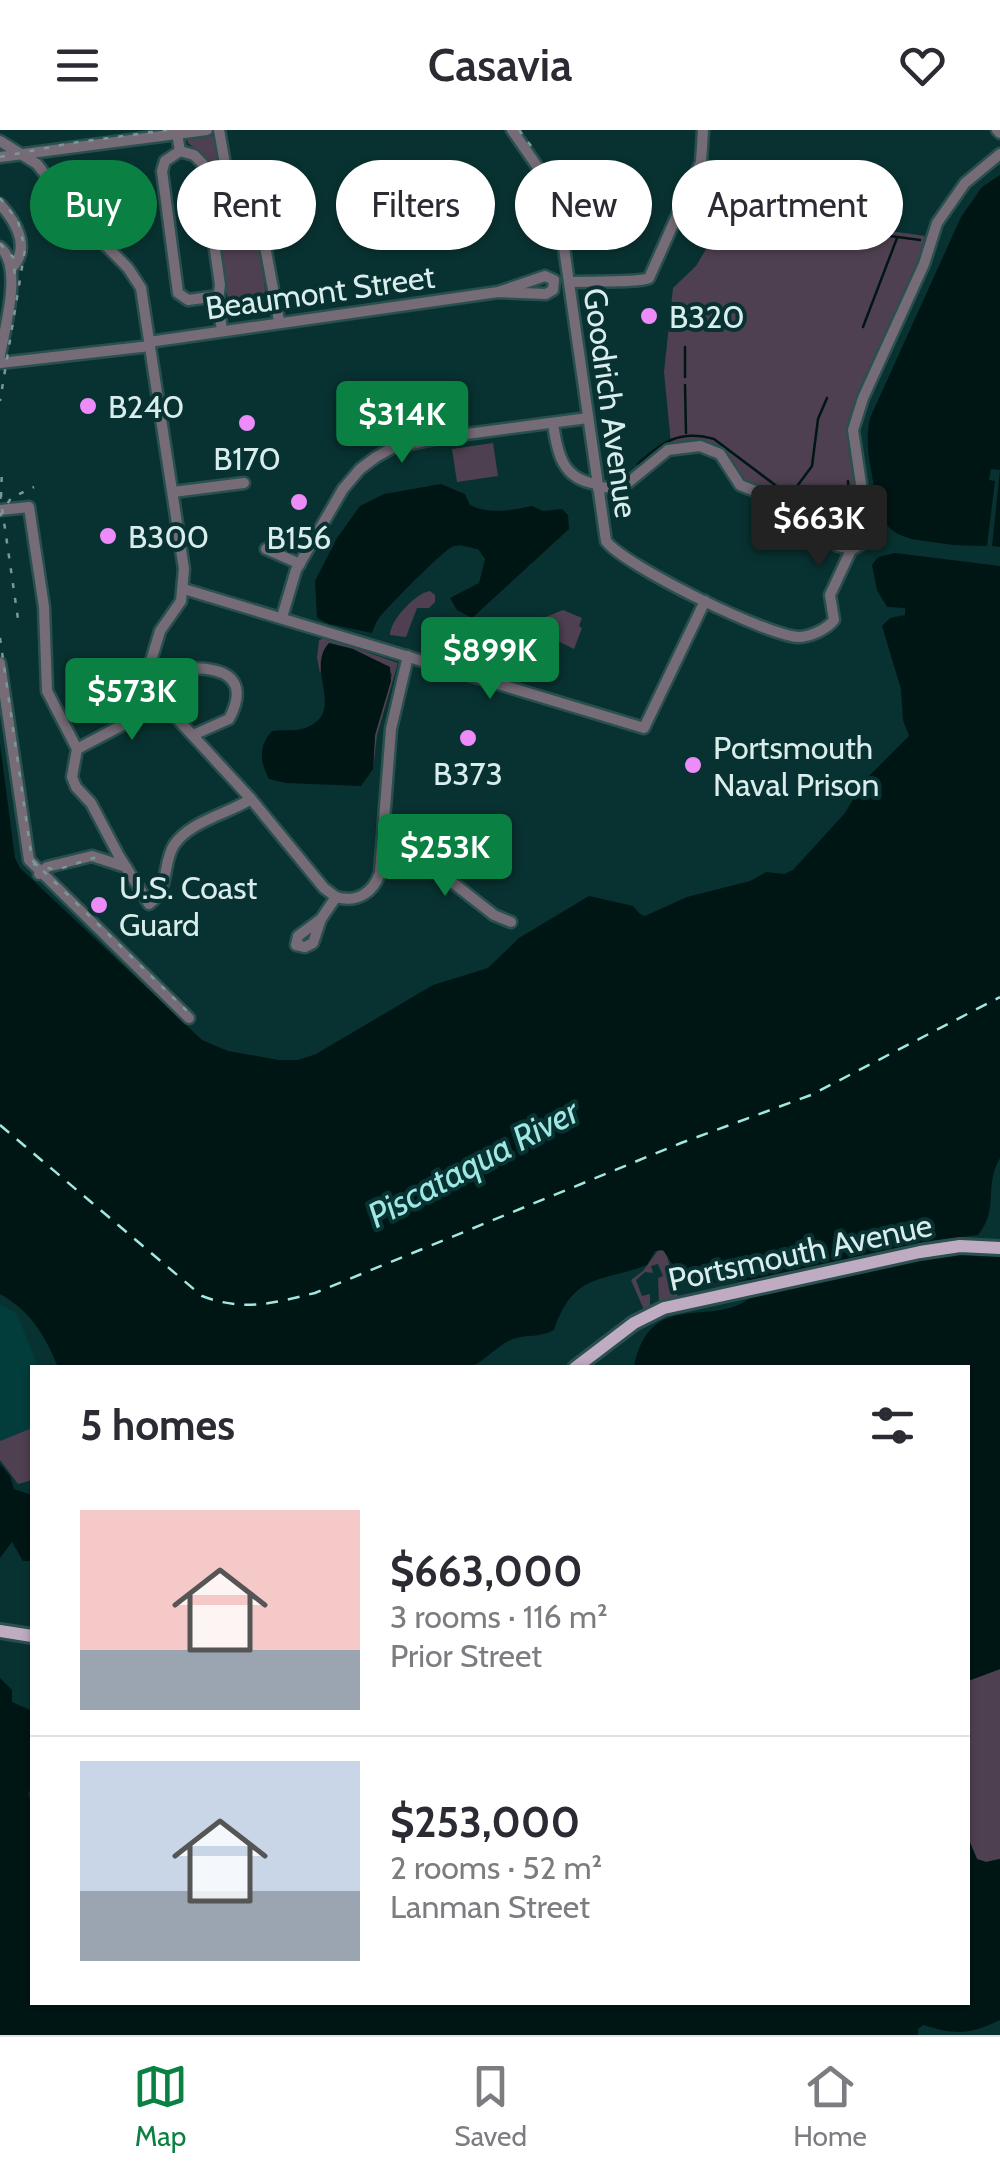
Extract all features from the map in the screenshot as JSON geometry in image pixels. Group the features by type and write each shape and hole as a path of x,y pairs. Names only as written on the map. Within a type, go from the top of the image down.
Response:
{"main road":[{"name":"Portsmouth Avenue","path":"578,1365 634,1323 664,1308 920,1252 960,1246 999,1247"},
{"path":"0,1631 30,1636"}],"street":[{"path":"0,157 207,130"},
{"path":"220,130 228,181 256,220 264,241 279,321"},
{"name":"Goodrich Avenue","path":"512,130 552,190 559,213 603,533 614,551 705,601 797,637 833,623 830,596 853,549"},
{"path":"570,282 641,282 649,278 702,162 703,130"},
{"path":"177,134 180,151"},
{"path":"0,141 36,164 139,282 182,552 184,589 178,607 156,640 151,660 161,701 336,898 354,899 371,890 378,880 390,729 408,656"},
{"path":"218,296 188,300 178,293 162,171 165,161 180,151 194,155 203,164 220,285 222,331"},
{"path":"853,549 866,518 854,430 863,398 924,264 937,223 965,183 1000,154"},
{"path":"0,204 22,242 21,256 12,268"},
{"path":"0,246 9,256 12,268 0,355"},
{"name":"Beaumont Street","path":"0,363 27,363 279,321 498,292 546,294 552,292 555,284 553,278 545,276 498,292"},
{"path":"282,617 292,578 348,483 379,455 444,437 588,418"},
{"path":"553,423 562,464 578,480 597,486 624,486 668,450 706,448 724,458 740,485 765,495 838,546 853,549 878,534"},
{"path":"173,492 244,483"},
{"path":"0,510 29,507 47,635 47,691 77,749 72,777 149,904 160,893 171,852 181,838 251,799"},
{"path":"266,549 300,564"},
{"path":"184,589 644,728 705,601"},
{"path":"0,663 29,861 188,1018"},
{"path":"152,674 205,667 233,682 236,702 228,719 193,735"},
{"path":"77,749 161,701"},
{"path":"39,874 48,867 92,856 126,868"},
{"path":"382,858 411,856 424,860 494,915 511,922"},
{"path":"321,920 336,898"}],"shaded area":[{"path":"215,138 218,160 206,160 187,139"},
{"path":"903,233 925,236 918,261 851,414 848,430 862,517 848,540 837,539 777,495 744,480 719,448 698,442 671,444 664,372 673,288 696,266 705,250 903,250"},
{"path":"217,250 260,250 267,305 231,311"},
{"path":"493,443 498,476 457,482 452,449"},
{"path":"430,591 435,602 429,608 417,608 406,637 390,635 405,608"},
{"path":"563,610 582,618 574,649 529,627"},
{"path":"325,638 398,663 377,735 373,769 375,735 392,674 353,649 329,643 320,673 319,640"},
{"path":"659,1249 666,1252 678,1297 659,1304 658,1278 663,1276 658,1264 651,1266 653,1273 645,1272 636,1280 642,1296 650,1294 650,1307 644,1310 631,1280"},
{"path":"0,1304 17,1314 37,1365 30,1365 30,1429 0,1441"},
{"path":"30,1429 30,1481 18,1484 0,1460 0,1441"},
{"path":"1000,1669 1000,1859 986,1862 977,1859 970,1843 970,1680"}],"water":[{"path":"1000,175 1000,547 909,539 896,533 881,515 868,450 870,418 961,217 982,187"},
{"path":"441,484 465,494 470,505 486,510 532,506 543,511 562,509 568,515 569,529 472,618 457,610 450,598 479,583 485,559 478,549 460,545 449,549 416,579 379,618 372,633 317,618 315,581 337,538 360,506 384,494"},
{"name":"Piscataqua River","path":"895,553 1000,566 1000,1158 992,1179 988,1216 978,1235 989,1254 1000,1257 1000,1669 970,1680 970,1365 635,1365 642,1342 654,1326 669,1318 738,1305 753,1295 749,1280 686,1285 663,1250 655,1251 647,1265 601,1278 579,1289 554,1330 513,1339 474,1365 57,1365 36,1325 0,1294 0,744 15,858 20,868 202,1040 228,1051 298,1060 316,1054 433,985 488,968 519,938 589,896 633,906 645,916 687,897 750,881 766,872 784,874 793,870 845,813 864,781 909,736 903,720 901,689 882,626 890,618 905,615 905,608 887,607 877,590 872,565 878,557"},
{"path":"329,643 353,649 390,667 391,681 375,735 373,769 361,786 269,779 262,755 272,731 305,728 323,712 321,665"},
{"path":"0,1464 14,1489 30,1494 30,1561 23,1561 12,1542 0,1558"},
{"path":"0,1678 12,1690 12,1702 30,1710 30,2005 970,2005 970,1843 977,1859 1000,1859 1000,2020 980,2029 945,2031 923,2025 918,2035 0,2035"}],"pier":[{"path":"991,469 1000,470 992,546 1000,547 1000,552 966,552 892,538 894,533 966,547 987,546 995,481 989,480"},
{"path":"978,1235 989,1254 943,1255 753,1292 750,1280 930,1241"}],"waterway":[{"path":"903,238 920,240"},
{"path":"863,327 892,250"},
{"path":"685,347 685,377"},
{"path":"685,385 686,433"},
{"path":"792,493 812,466 818,419 827,398"},
{"path":"638,464 655,449 681,437 714,439 831,527 851,531 848,481"}],"ferry route":[{"path":"0,1125 202,1296 231,1304 272,1303 315,1293 681,1143 811,1095 1000,997"}],"railway":[{"path":"0,157 167,130"},
{"path":"519,130 537,154"},
{"path":"0,198 18,221 25,249 0,401"},
{"path":"0,244 13,257 15,277"},
{"path":"1,497 2,468"},
{"path":"0,516 11,498 34,487"},
{"path":"0,494 18,619"},
{"path":"0,638 32,860 187,1011"},
{"path":"33,864 56,870 100,856"}],"place":[{"name":"B320","path":"649,316"},
{"name":"B240","path":"88,406"},
{"name":"B170","path":"247,423"},
{"name":"B156","path":"299,502"},
{"name":"B300","path":"108,536"},
{"name":"B373","path":"468,738"},
{"name":"Portsmouth Naval Prison","path":"693,765"},
{"name":"U.S. Coast Guard","path":"99,905"}]}
